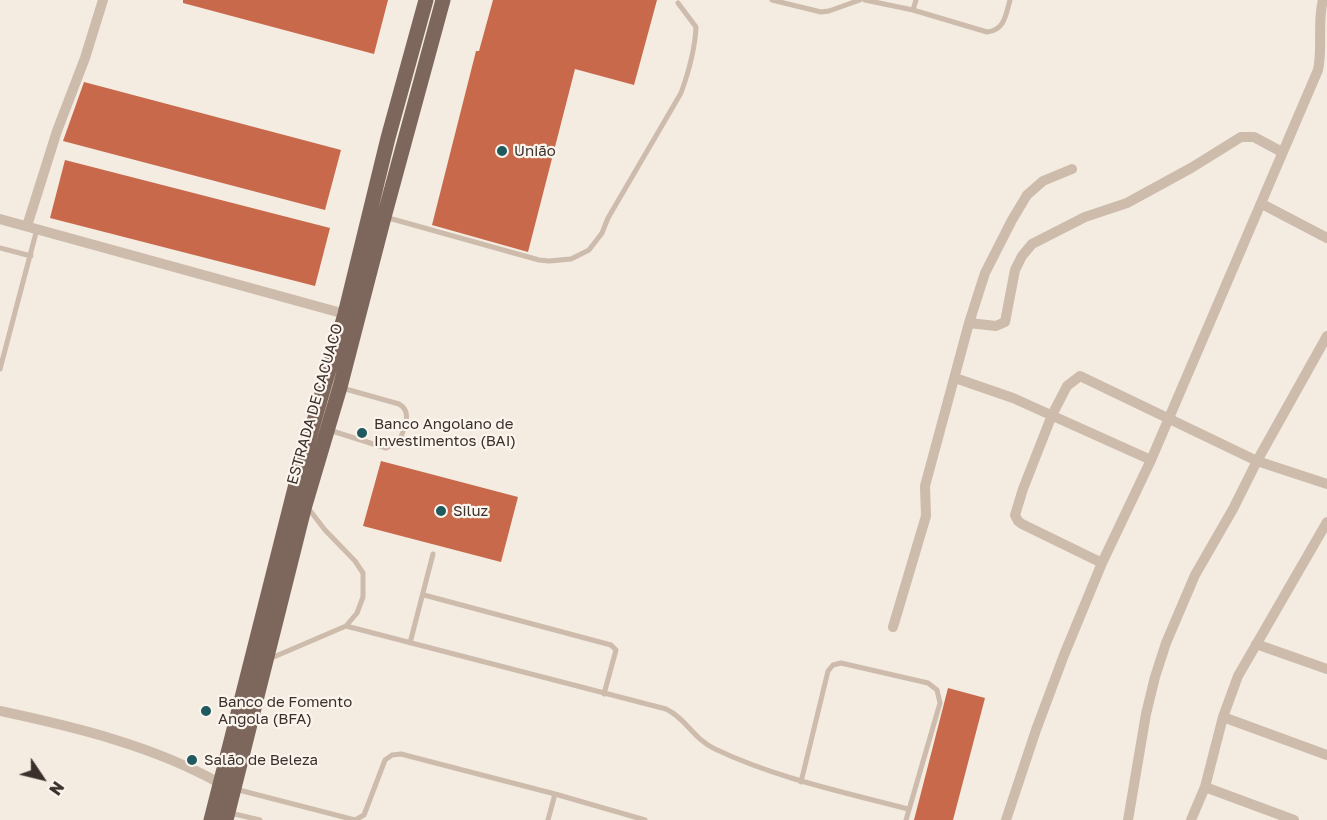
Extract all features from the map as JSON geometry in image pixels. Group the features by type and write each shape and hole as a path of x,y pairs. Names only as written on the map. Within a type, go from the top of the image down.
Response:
{"main road":[{"name":"ESTRADA DE CACUACO","path":"227,816 227,786 297,480 345,314 388,138 426,0"},
{"name":"ESTRADA DE CACUACO","path":"211,820 227,786 266,660 305,505 340,387 443,0"}],"street":[{"path":"32,228 57,130 85,58 103,0"},
{"path":"1006,820 1050,692 1102,563 1151,460 1262,204 1282,152 1323,73 1320,12 1323,0"},
{"path":"969,323 996,326 1005,322 1015,270 1022,256 1032,244 1085,217 1127,203 1191,168 1241,136 1254,137 1282,152"},
{"path":"892,627 926,516 925,486 969,323 992,259 1021,202 1043,181 1072,169"},
{"path":"1262,204 1327,238"},
{"path":"0,219 345,314"},
{"path":"1128,820 1146,714 1160,660 1195,574 1327,336"},
{"path":"1102,563 1022,524 1016,515 1023,489 1052,415 1068,386 1080,376 1257,461 1327,484"},
{"path":"955,378 1052,415 1151,460"},
{"path":"1191,820 1205,787 1223,717 1238,676 1327,522"},
{"path":"1256,644 1327,669"},
{"path":"0,711 120,742 186,766 227,786"},
{"path":"1223,717 1327,755"},
{"path":"1205,787 1294,820"}],"lane":[{"path":"772,0 821,12 862,0 913,10 987,32 994,31 1004,22 1010,0"},
{"path":"913,10 916,0"},
{"path":"384,217 539,260 571,259 589,250 602,233 608,218 681,93 688,75 694,53 696,27 678,3"},
{"path":"0,369 31,256 32,228"},
{"path":"0,248 31,256"},
{"path":"327,430 387,448 400,440 408,414 405,407 399,404 340,387"},
{"path":"266,660 346,626 357,613 363,597 363,573 305,505"},
{"path":"410,643 433,554"},
{"path":"424,595 611,645 616,650 604,694"},
{"path":"346,626 666,709 678,714 692,733 713,748 801,782 908,809"},
{"path":"801,782 828,671 833,665 841,663 928,683 937,690 939,703 906,820"},
{"path":"227,786 355,820 364,815 385,760 392,755 401,754 645,820"},
{"path":"548,820 555,794"},
{"path":"227,816 260,820"}],"building":[{"path":"183,0 388,0 374,54 183,3"},
{"name":"União","path":"493,0 657,0 634,85 575,69 528,252 432,225 476,51 479,51"},
{"path":"84,82 341,150 325,210 63,141"},
{"path":"65,160 330,228 315,286 50,218"},
{"name":"Siluz","path":"381,461 518,497 501,562 363,526"},
{"path":"948,688 985,698 953,820 914,820"}],"place":[{"name":"União","path":"502,151"},
{"name":"Banco Angolano de Investimentos (BAI)","path":"362,433"},
{"name":"Siluz","path":"441,511"},
{"name":"Banco de Fomento Angola (BFA)","path":"206,711"},
{"name":"Salão de Beleza","path":"192,760"}]}
